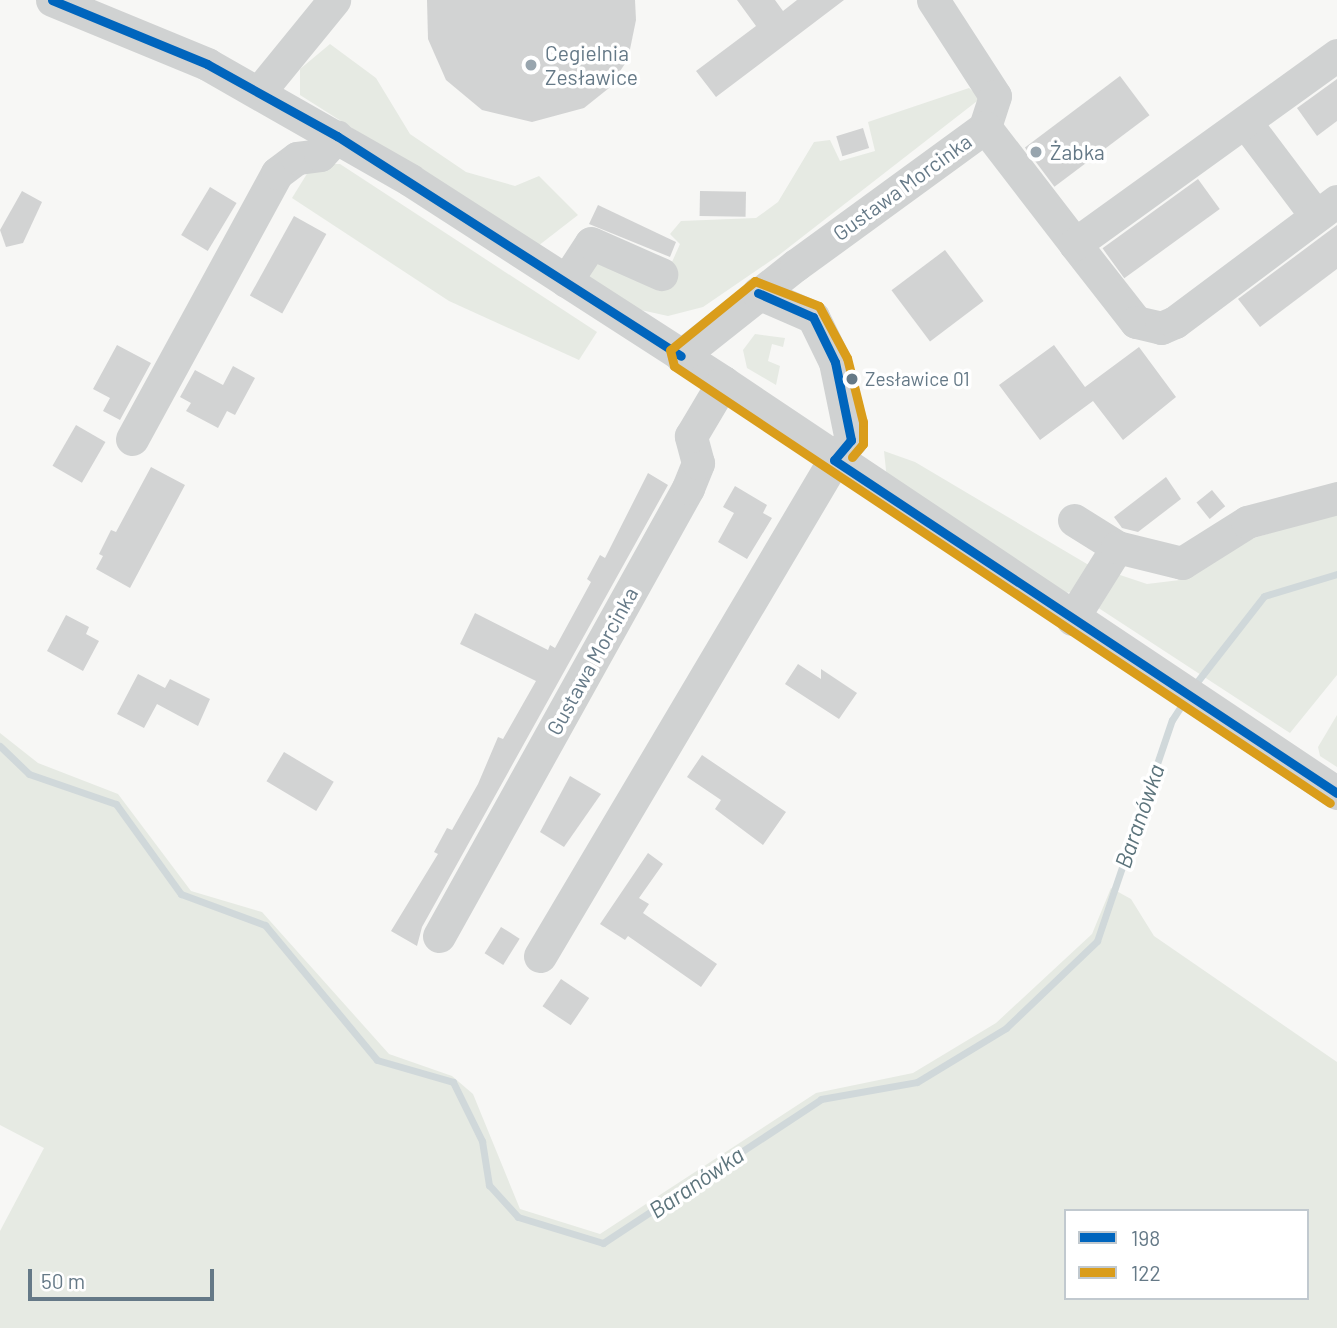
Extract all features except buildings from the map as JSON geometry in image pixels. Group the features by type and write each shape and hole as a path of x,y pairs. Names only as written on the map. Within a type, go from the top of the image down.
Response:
{"street":[{"path":"52,0 142,35 259,92 337,136 723,382 834,460 1337,793"},
{"path":"259,92 334,0"},
{"path":"933,0 996,96 985,127"},
{"path":"1075,244 1337,55"},
{"path":"1246,123 1327,208"},
{"name":"Gustawa Morcinka","path":"681,356 758,293 985,127 1136,321 1161,328 1175,323 1327,208"},
{"path":"132,439 277,173 297,158 320,155 337,136"},
{"path":"566,281 592,243 661,274"},
{"path":"540,956 834,460 851,440 835,362 813,317 758,293"},
{"name":"Gustawa Morcinka","path":"439,936 688,488 698,463 691,436 723,382"},
{"path":"1074,520 1116,547 1182,563 1247,522 1337,498"},
{"path":"1072,619 1116,547"}],"shaded area":[{"path":"330,44 376,78 410,134 466,172 515,186 539,176 578,215 538,246 300,95 300,69"},
{"path":"969,88 981,98 779,255 703,307 668,316 632,308 585,279 594,258 659,291 680,244 670,234 681,221 756,218 778,202 814,142 830,140 840,161 875,151 868,122"},
{"path":"313,164 340,164 597,332 579,360 449,301 292,198"},
{"path":"755,334 785,338 783,347 772,344 768,361 780,366 776,385 747,368 743,350"},
{"path":"884,451 915,462 1087,564 1147,584 1180,580 1216,550 1337,512 1337,675 1290,733 1074,592 1053,594 887,480"},
{"path":"1337,715 1337,767 1320,756 1318,747"},
{"path":"0,733 38,763 118,794 191,891 262,912 389,1054 452,1076 473,1094 520,1209 600,1234 816,1093 913,1073 996,1023 1092,934 1111,888 1131,899 1154,936 1337,1062 1337,1328 0,1328 0,1231 44,1148 0,1125"}],"waterway":[{"name":"Baranówka","path":"1193,687 1264,596 1337,574"},
{"name":"Baranówka","path":"0,746 29,774 116,804 181,894 265,925 377,1060 453,1082 482,1141 489,1185 518,1217 603,1243 821,1099 917,1082 1006,1028 1097,941 1172,720 1185,700"}],"transit line":[{"name":"198","path":"52,0 207,64 337,136 681,356"},
{"name":"122","path":"852,457 863,444 863,422 847,358 819,306 755,281 670,350 674,366 1330,803"},
{"name":"198","path":"758,293 813,317 835,362 851,440 834,460"},
{"name":"198","path":"834,460 1337,793"}],"place":[{"name":"Cegielnia Zesławice","path":"531,65"},
{"name":"Żabka","path":"1036,152"},
{"name":"Zesławice 01","path":"852,379"}]}
